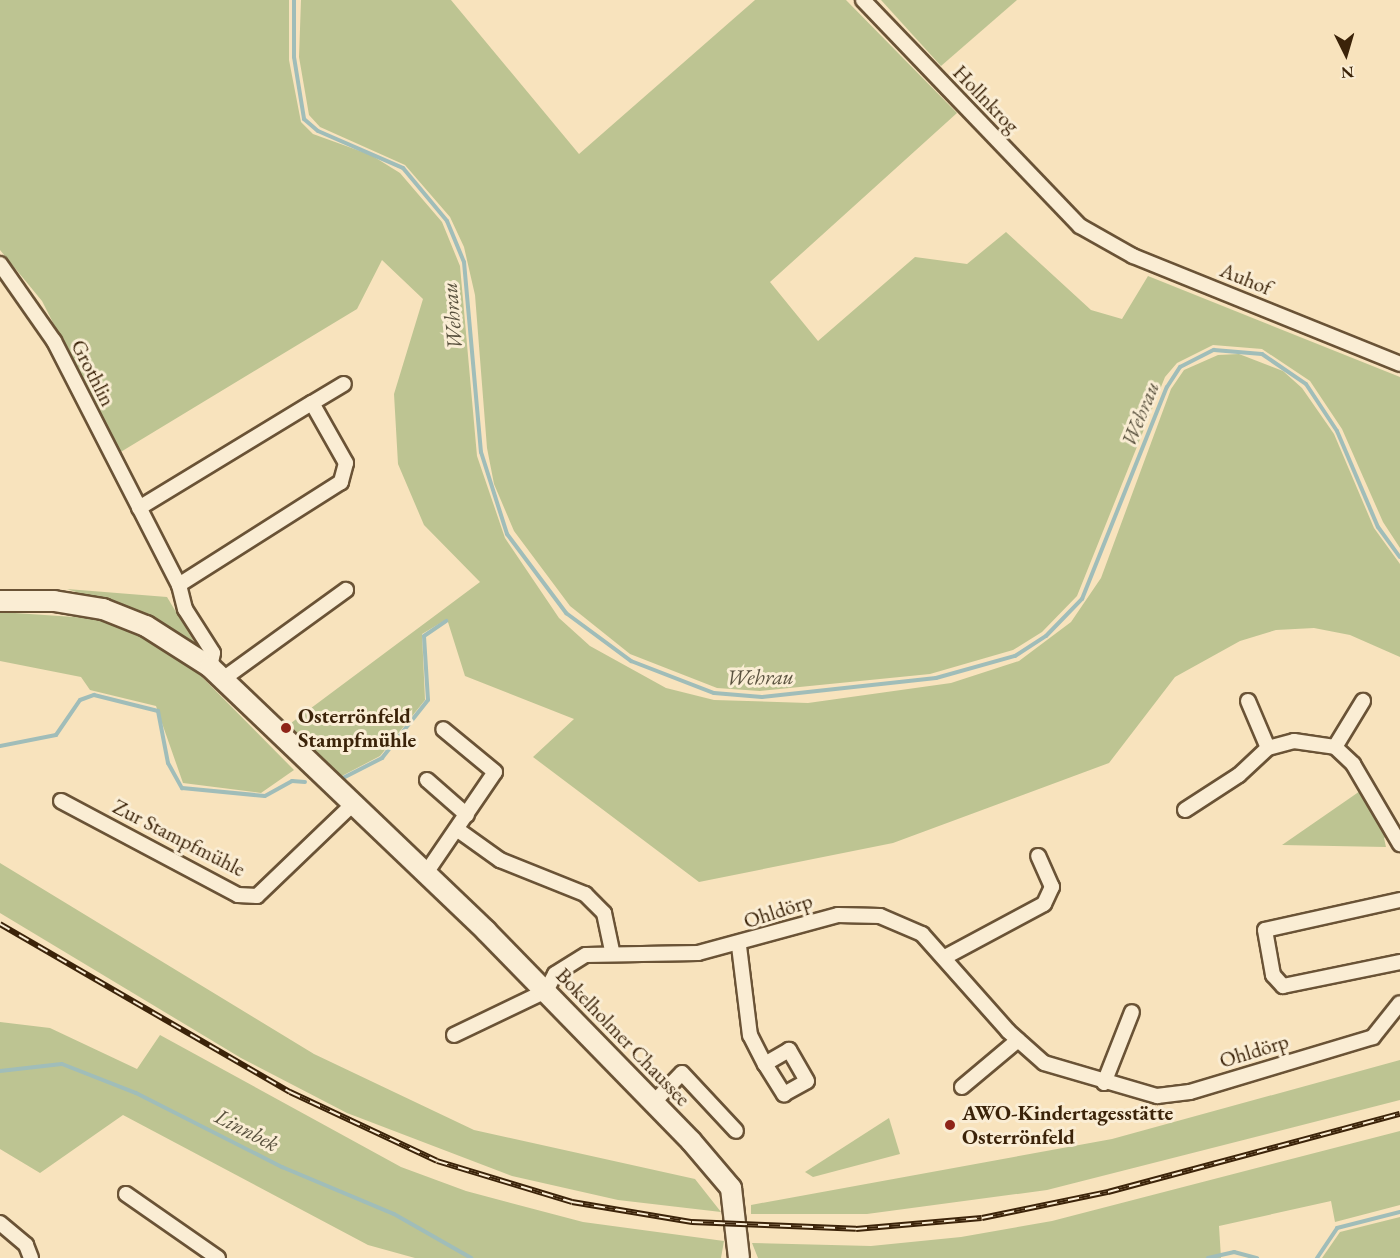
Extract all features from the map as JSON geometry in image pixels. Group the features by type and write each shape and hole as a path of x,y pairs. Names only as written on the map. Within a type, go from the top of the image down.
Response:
{"main road":[{"name":"Bokelholmer Chaussee","path":"0,601 54,601 103,609 146,626 221,678 546,991 654,1102 731,1188 739,1258"}],"street":[{"name":"Hollnkrog","path":"863,0 1080,226"},
{"name":"Auhof","path":"1080,226 1133,256 1400,364"},
{"name":"Grothlin","path":"0,264 54,341 179,585 185,609 213,653 221,678"},
{"path":"139,508 344,384"},
{"path":"179,585 341,482 346,464 312,403"},
{"path":"221,678 346,590"},
{"path":"1248,701 1268,748"},
{"path":"1335,747 1363,701"},
{"path":"426,873 449,833 458,830 495,772 443,729"},
{"path":"1185,810 1239,775 1268,748 1294,741 1335,747 1353,764 1396,824 1400,844"},
{"path":"426,780 467,815"},
{"name":"Zur Stampfmühle","path":"61,801 238,895 257,896 353,804"},
{"path":"458,830 500,860 585,894 604,913 612,951"},
{"path":"947,956 1044,904 1052,887 1038,856"},
{"path":"1400,900 1265,930 1273,975 1283,986 1400,962"},
{"name":"Ohldörp","path":"546,991 555,974 586,955 612,951 698,953 739,945 816,919 880,916 922,934 947,956 958,976 1018,1040 1044,1063 1104,1083 1157,1096 1190,1092 1373,1037 1400,1003"},
{"path":"739,945 750,1035 765,1064"},
{"path":"454,1035 546,991"},
{"path":"1104,1083 1132,1012"},
{"path":"962,1087 1018,1040"},
{"path":"654,1102 682,1073 736,1131"},
{"path":"126,1194 218,1258"},
{"path":"0,1223 26,1245 31,1258"}],"green space":[{"path":"0,0 289,0 289,60 301,122 313,134 371,155 400,173 442,222 460,266 477,456 505,538 559,618 590,646 666,688 714,700 808,703 951,683 1019,661 1071,622 1101,578 1171,389 1184,370 1218,355 1239,354 1283,371 1302,388 1334,434 1374,528 1400,564 1400,657 1350,635 1314,628 1276,630 1240,641 1175,677 1109,763 893,843 699,882 533,757 574,719 465,676 447,619 422,634 425,700 380,756 338,778 287,726 480,582 424,525 398,464 394,394 423,299 382,260 357,309 119,453 42,301 0,250"},
{"path":"301,0 451,0 579,154 755,0 846,0 957,113 770,282 818,341 915,257 967,264 1006,232 1091,310 1122,319 1148,276 1400,377 1400,548 1383,522 1342,429 1310,381 1262,349 1213,345 1177,363 1165,377 1077,596 1042,632 1013,650 930,674 760,691 717,688 630,654 570,606 514,531 494,484 487,448 475,295 464,247 450,217 405,165 320,127 309,115 299,57"},
{"path":"881,0 1017,0 941,66"},
{"path":"67,589 167,597 196,645 126,609"},
{"path":"0,612 104,619 149,639 195,670 294,770 261,793 183,783 156,706 90,690 81,677 0,661"},
{"path":"1363,789 1391,833 1384,838 1386,847 1282,845"},
{"path":"0,863 314,1054 474,1130 695,1179 721,1212 618,1200 512,1176 347,1113 241,1058 0,913"},
{"path":"0,1022 50,1028 137,1069 160,1035 401,1167 466,1191 583,1222 724,1241 721,1258 415,1258 368,1245 123,1115 40,1173 0,1149"},
{"path":"1400,1060 1400,1100 1047,1190 867,1214 751,1214 751,1205 1112,1139"},
{"path":"889,1118 900,1154 813,1177 805,1172"},
{"path":"1400,1131 1400,1205 1335,1222 1331,1201 1219,1226 1221,1258 758,1258 752,1243 871,1246 961,1237 1052,1221"},
{"path":"1400,1217 1400,1258 1322,1258 1340,1232"}],"waterway":[{"name":"Wehrau","path":"294,0 294,57 304,119 318,131 403,168 447,221 464,262 481,452 507,534 566,613 631,661 714,693 762,697 936,678 1015,656 1046,636 1082,599 1167,387 1180,367 1214,350 1262,354 1306,384 1337,431 1378,527 1400,557"},
{"path":"343,778 382,758 428,700 424,636 446,621"},
{"path":"0,746 56,735 80,700 94,695 158,711 168,763 182,788 265,796 292,781 305,782"},
{"name":"Linnbek","path":"0,1071 62,1064 136,1093 282,1167 394,1214 471,1258"},
{"name":"Wehrau","path":"1317,1258 1337,1228 1400,1212"},
{"name":"Linnbek","path":"1208,1258 1234,1252 1257,1258"}],"railway":[{"path":"0,924 290,1092 437,1161 572,1202 692,1222 856,1229 982,1218 1108,1192 1400,1114"}],"place":[{"name":"Osterrönfeld Stampfmühle","path":"286,728"},
{"name":"AWO-Kindertagesstätte Osterrönfeld","path":"950,1125"}]}
